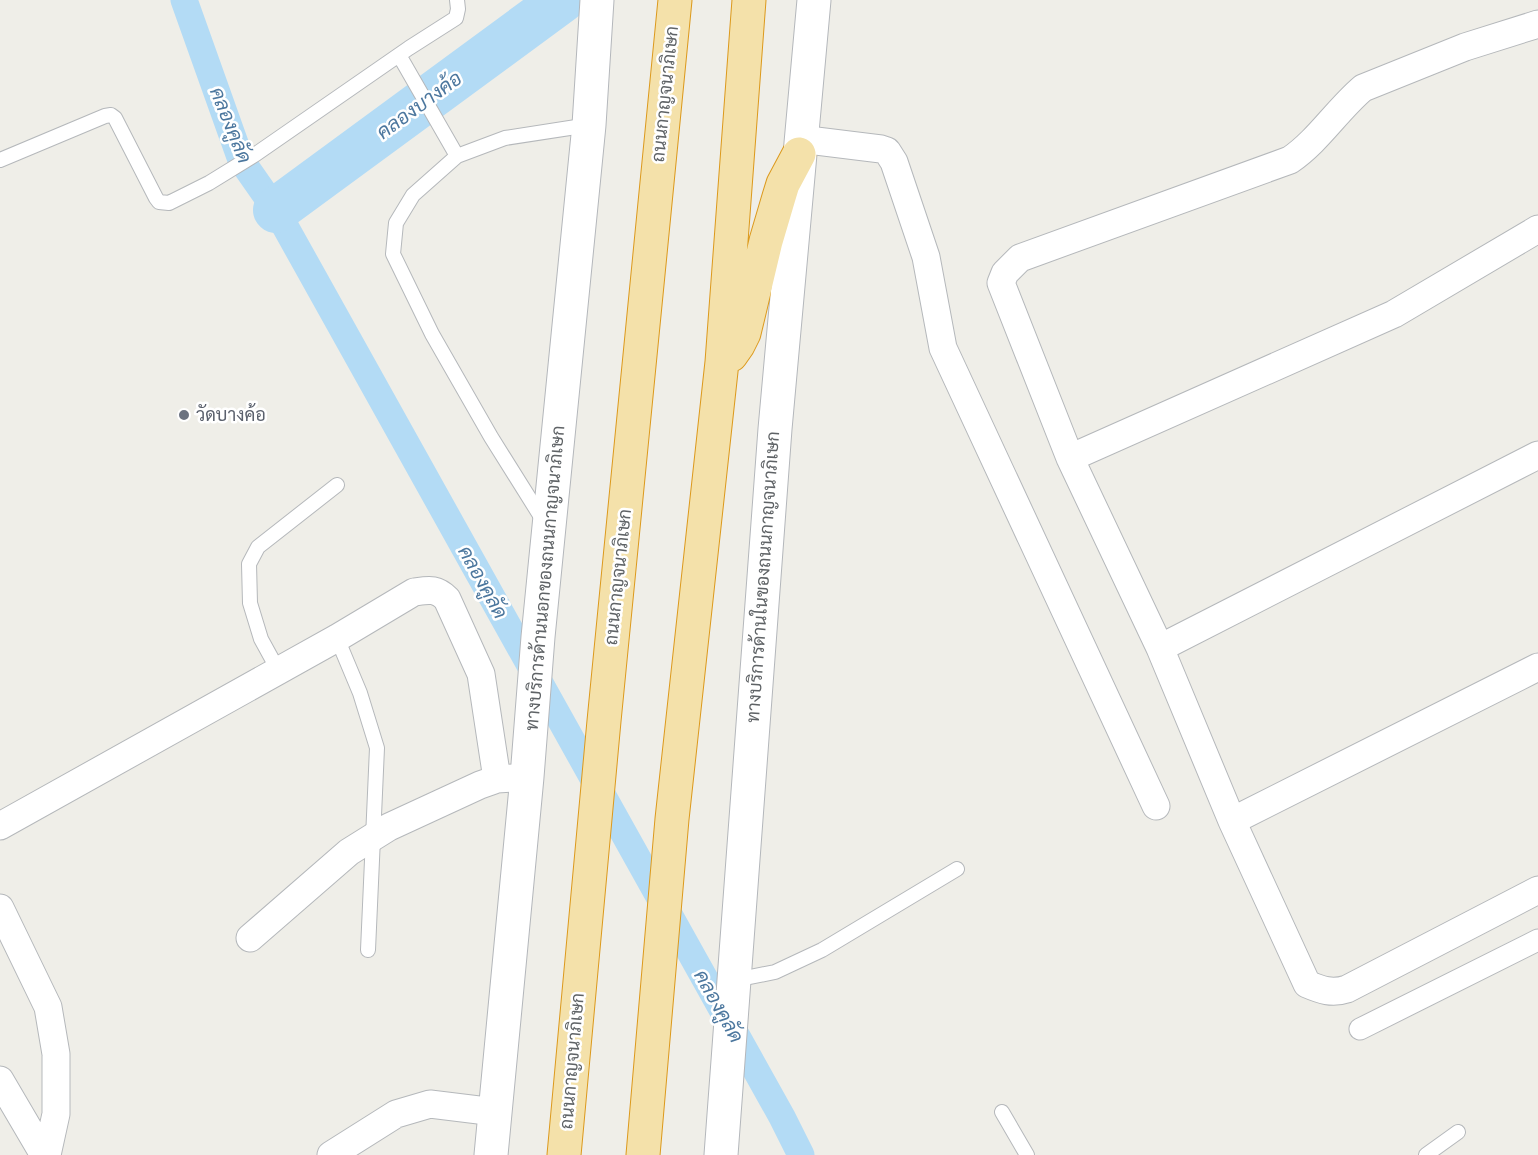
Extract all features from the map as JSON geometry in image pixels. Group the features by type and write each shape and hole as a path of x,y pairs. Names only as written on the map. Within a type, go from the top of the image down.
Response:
{"highway":[{"name":"ถนนกาญจนาภิเษก","path":"564,1155 603,721 675,0"},
{"path":"643,1155 672,819 722,362 749,0"},
{"path":"722,362 738,345 744,333 763,251 783,184 799,146"}],"main road":[{"name":"ทางบริการด้านในของถนนกาญจนาภิเษก","path":"721,1155 776,418 814,0"},
{"name":"ทางบริการด้านนอกของถนนกาญจนาภิเษก","path":"491,1155 512,778 530,743 538,637 589,125 596,4"}],"street":[{"path":"1538,24 1466,47 1363,88 1350,99 1303,151 1290,160 1020,258 1001,278 1002,286 1070,458 1160,648 1232,821 1307,984 1324,991 1337,992 1347,989 1538,890"},
{"path":"799,146 881,149 886,151 894,162 926,257 943,348 1156,806"},
{"path":"1070,458 1394,314 1538,229"},
{"path":"1160,648 1538,455"},
{"path":"0,826 337,638 414,592 427,590 440,592 447,599 481,674 512,778 389,827 349,852 250,938"},
{"path":"1232,821 1538,667"},
{"path":"0,908 48,1007 56,1054 57,1114 46,1155"},
{"path":"1360,1029 1538,940"},
{"path":"0,1080 46,1155"},
{"path":"331,1155 396,1114 430,1104 495,1112"}],"lane":[{"path":"0,160 47,139 111,115 115,118 159,202 169,203 209,183 256,154 402,59 456,18 457,0"},
{"path":"402,59 457,156"},
{"path":"549,529 491,437 432,334 393,254 396,224 413,195 457,156 506,138 589,125"},
{"path":"278,670 261,639 250,603 249,564 258,548 337,485"},
{"path":"337,638 360,693 377,748 368,950"},
{"path":"732,990 822,950 957,869"},
{"path":"1002,1112 1027,1155"},
{"path":"1426,1155 1458,1132"}],"waterway":[{"name":"คลองคูลัด","path":"184,0 241,160 276,210 782,1117 801,1155"},
{"name":"คลองบางค้อ","path":"276,210 562,0"}],"place":[{"name":"วัดบางค้อ","path":"184,415"}]}
